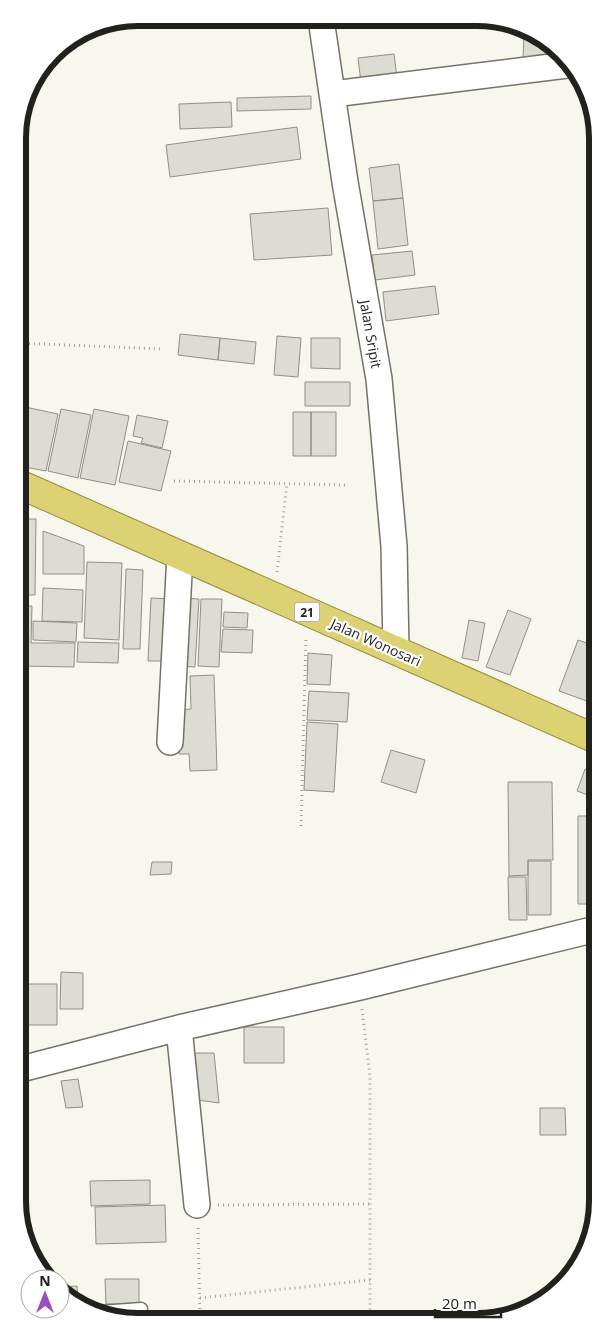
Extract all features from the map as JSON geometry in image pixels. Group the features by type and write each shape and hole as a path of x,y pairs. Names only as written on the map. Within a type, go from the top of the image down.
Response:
{"highway":[{"name":"Jalan Wonosari","path":"26,487 589,736"}],"street":[{"name":"Jalan Sripit","path":"322,26 345,182 379,379 394,546 396,651"},
{"path":"333,94 562,66"},
{"path":"170,742 180,555"},
{"path":"26,1068 179,1028 360,987 589,931"},
{"path":"179,1028 197,1205"}],"lane":[{"path":"116,1311 141,1309"}],"path":[{"path":"26,343 162,349"},
{"path":"174,480 345,485"},
{"path":"274,597 287,483"},
{"path":"301,826 306,611"},
{"path":"360,987 370,1076 370,1313"},
{"path":"200,1313 197,1205 370,1204"},
{"path":"200,1298 370,1280"}],"building":[{"path":"524,37 550,54 550,60 523,59"},
{"path":"394,54 398,85 362,90 358,58"},
{"path":"311,96 311,109 237,111 237,98"},
{"path":"231,102 232,127 180,129 179,104"},
{"path":"297,127 301,159 170,177 166,145"},
{"path":"399,164 403,198 373,201 369,168"},
{"path":"403,198 408,245 378,249 373,201"},
{"path":"328,208 332,255 254,260 250,214"},
{"path":"412,251 415,275 375,280 372,255"},
{"path":"435,286 439,314 386,321 383,292"},
{"path":"180,334 220,338 218,360 178,355"},
{"path":"277,336 301,338 298,377 274,375"},
{"path":"220,338 256,342 254,364 218,360"},
{"path":"311,338 340,338 340,369 311,368"},
{"path":"305,382 350,382 350,406 305,406"},
{"path":"26,407 58,414 46,471 26,467"},
{"path":"61,409 91,415 78,478 48,471"},
{"path":"94,409 129,416 115,485 80,478"},
{"path":"293,412 311,412 311,456 293,456"},
{"path":"311,412 336,412 336,456 311,456"},
{"path":"137,415 168,421 162,448 141,443 143,438 133,436"},
{"path":"128,441 171,451 161,491 119,482"},
{"path":"26,519 36,519 35,595 26,595"},
{"path":"43,531 84,546 84,574 43,574"},
{"path":"87,562 122,563 119,640 84,638"},
{"path":"126,569 143,570 140,649 123,649"},
{"path":"43,588 83,590 82,622 42,621"},
{"path":"151,598 173,599 171,661 148,661"},
{"path":"180,598 199,599 195,667 177,666"},
{"path":"201,599 222,599 219,667 198,666"},
{"path":"26,606 32,606 31,643 75,643 74,667 26,666"},
{"path":"508,610 531,619 510,675 486,667"},
{"path":"224,612 248,613 247,628 223,627"},
{"path":"469,620 485,623 478,661 462,658"},
{"path":"33,621 77,623 76,642 33,640"},
{"path":"223,629 253,630 252,653 221,652"},
{"path":"578,640 589,644 589,702 559,691"},
{"path":"78,642 119,643 118,663 77,662"},
{"path":"308,653 332,655 330,685 307,684"},
{"path":"214,675 217,770 190,771 189,754 179,754 178,710 191,709 190,676"},
{"path":"309,691 349,693 347,722 307,720"},
{"path":"307,722 338,724 334,792 304,790"},
{"path":"391,750 425,760 416,793 381,782"},
{"path":"585,769 589,770 589,795 577,791"},
{"path":"508,782 552,782 553,860 528,860 528,875 509,876"},
{"path":"578,816 589,816 589,904 578,904"},
{"path":"528,861 551,861 551,915 528,915"},
{"path":"152,862 172,862 171,874 150,875"},
{"path":"508,877 526,877 527,920 509,920"},
{"path":"61,972 83,973 83,1009 60,1009"},
{"path":"26,984 57,984 57,1025 26,1025"},
{"path":"244,1027 284,1027 284,1063 244,1063"},
{"path":"194,1053 214,1053 219,1103 197,1100"},
{"path":"78,1079 83,1107 66,1108 61,1081"},
{"path":"540,1108 565,1108 566,1135 540,1135"},
{"path":"150,1180 150,1204 91,1206 90,1181"},
{"path":"165,1205 166,1242 96,1244 95,1207"},
{"path":"105,1279 139,1279 139,1304 106,1304"},
{"path":"70,1286 77,1286 78,1295 70,1289"}]}
